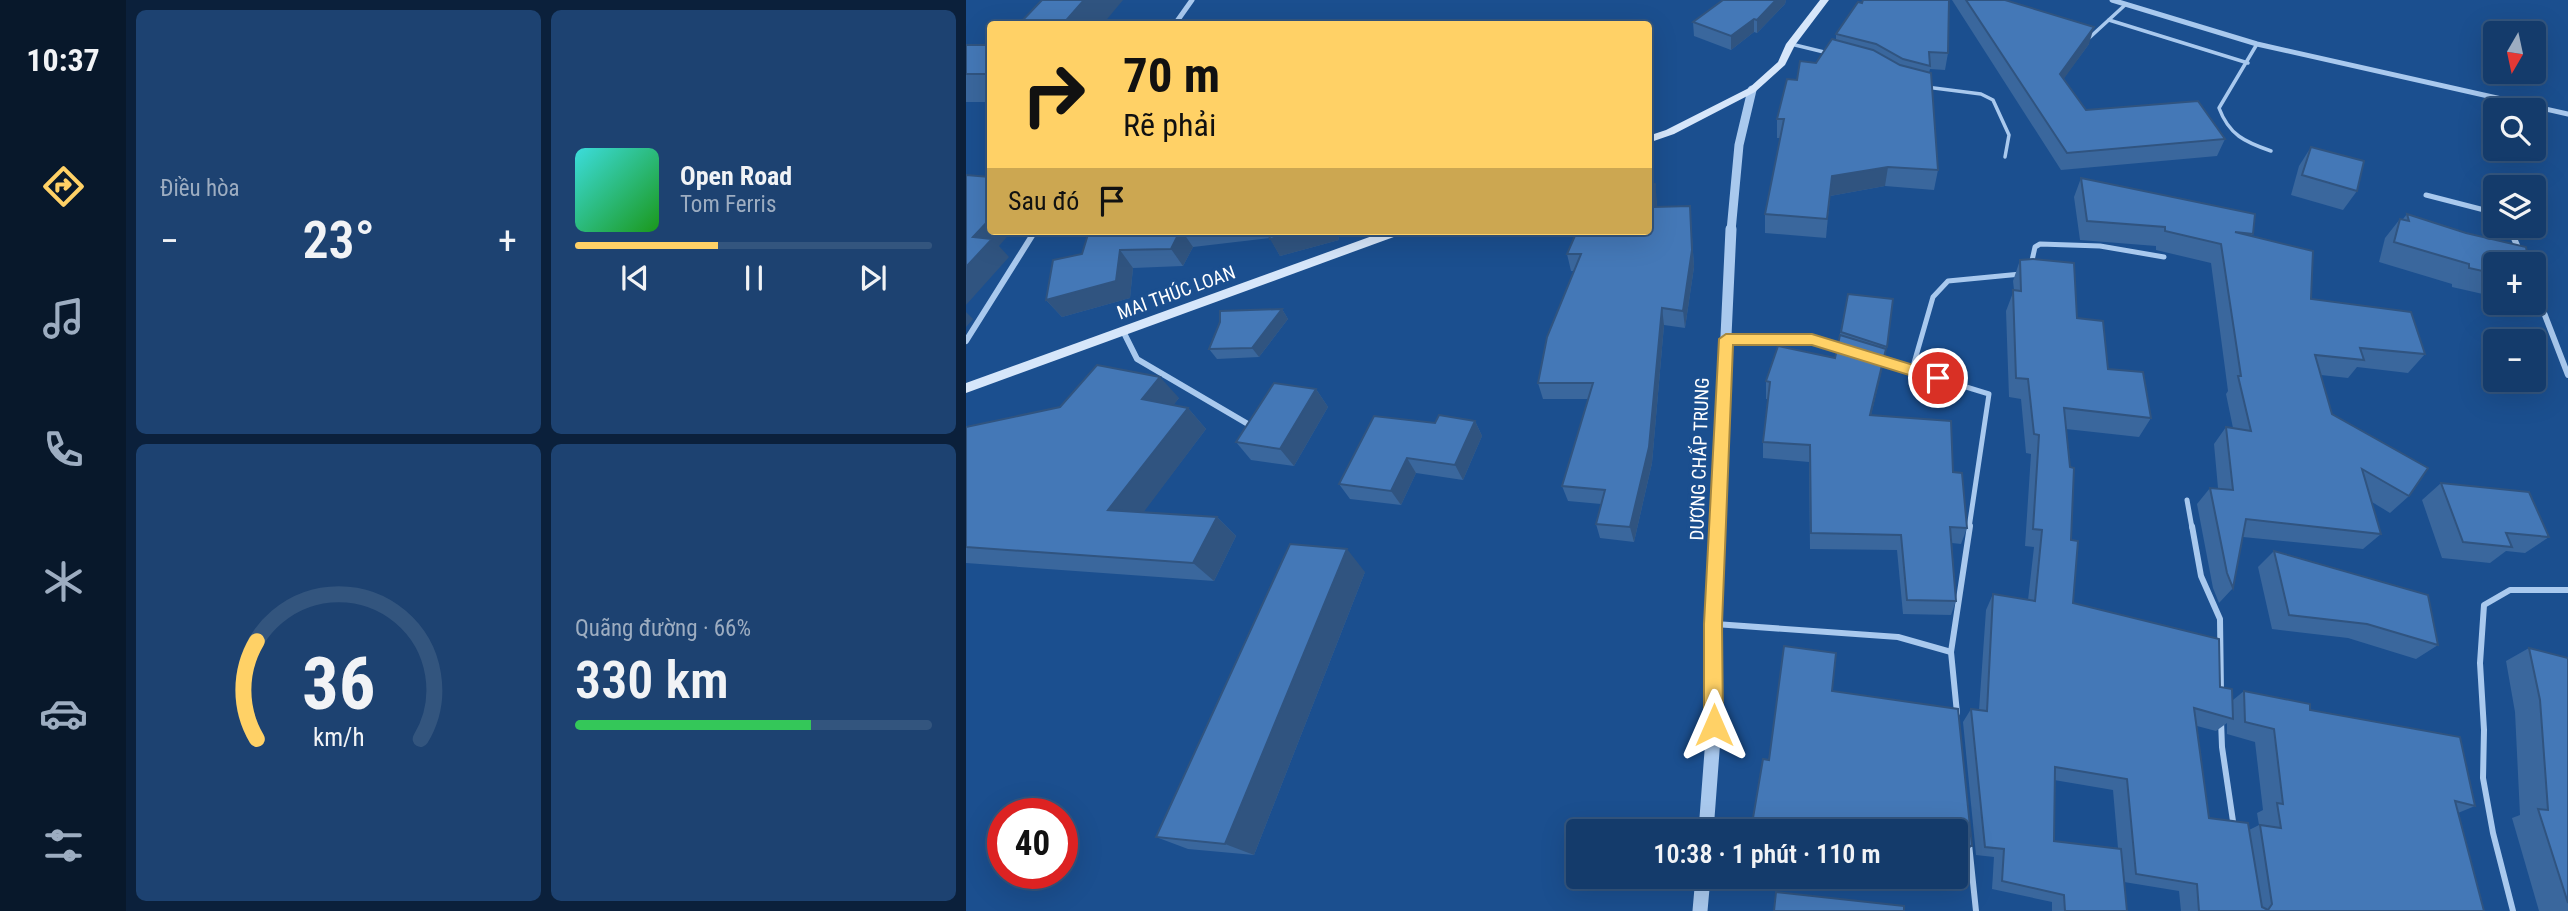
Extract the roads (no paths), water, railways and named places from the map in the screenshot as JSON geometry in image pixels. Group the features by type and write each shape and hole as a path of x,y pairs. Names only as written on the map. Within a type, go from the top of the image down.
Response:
{"main road":[{"path":"1652,139 1752,90 1782,63 1791,44 1825,0"},
{"name":"MAI THÚC LOAN","path":"966,388 1387,235"}],"street":[{"path":"1177,21 1192,0"},
{"path":"2112,0 2257,44 2568,114"},
{"name":"DƯƠNG CHẤP TRUNG","path":"1707,819 1714,725 1713,624 1733,194 1739,145 1752,90"},
{"path":"2426,195 2483,210"},
{"path":"966,341 1032,235"},
{"path":"2545,315 2568,375"},
{"path":"1123,331 1137,359 1254,427"},
{"path":"1700,911 1702,889"}],"lane":[{"path":"2088,39 2125,5"},
{"path":"2109,20 2248,63"},
{"path":"1791,44 1839,55"},
{"path":"2257,44 2219,108 2227,131 2242,142 2271,151"},
{"path":"1921,86 1981,94 1993,100 2009,135 2005,157"},
{"path":"1912,370 1933,297 1948,281 2029,274 2035,247 2040,244 2100,246 2164,257"},
{"path":"1726,339 1812,339 1849,351"},
{"path":"1874,359 1989,394 1951,652 1957,720"},
{"path":"2187,500 2201,576 2220,619 2221,696"},
{"path":"2513,911 2484,785 2486,757 2479,700 2479,632 2484,605 2510,590 2568,590"},
{"path":"1713,624 1898,637 1951,652"},
{"path":"2221,709 2222,747 2236,843"},
{"path":"1968,829 1976,911"}]}
